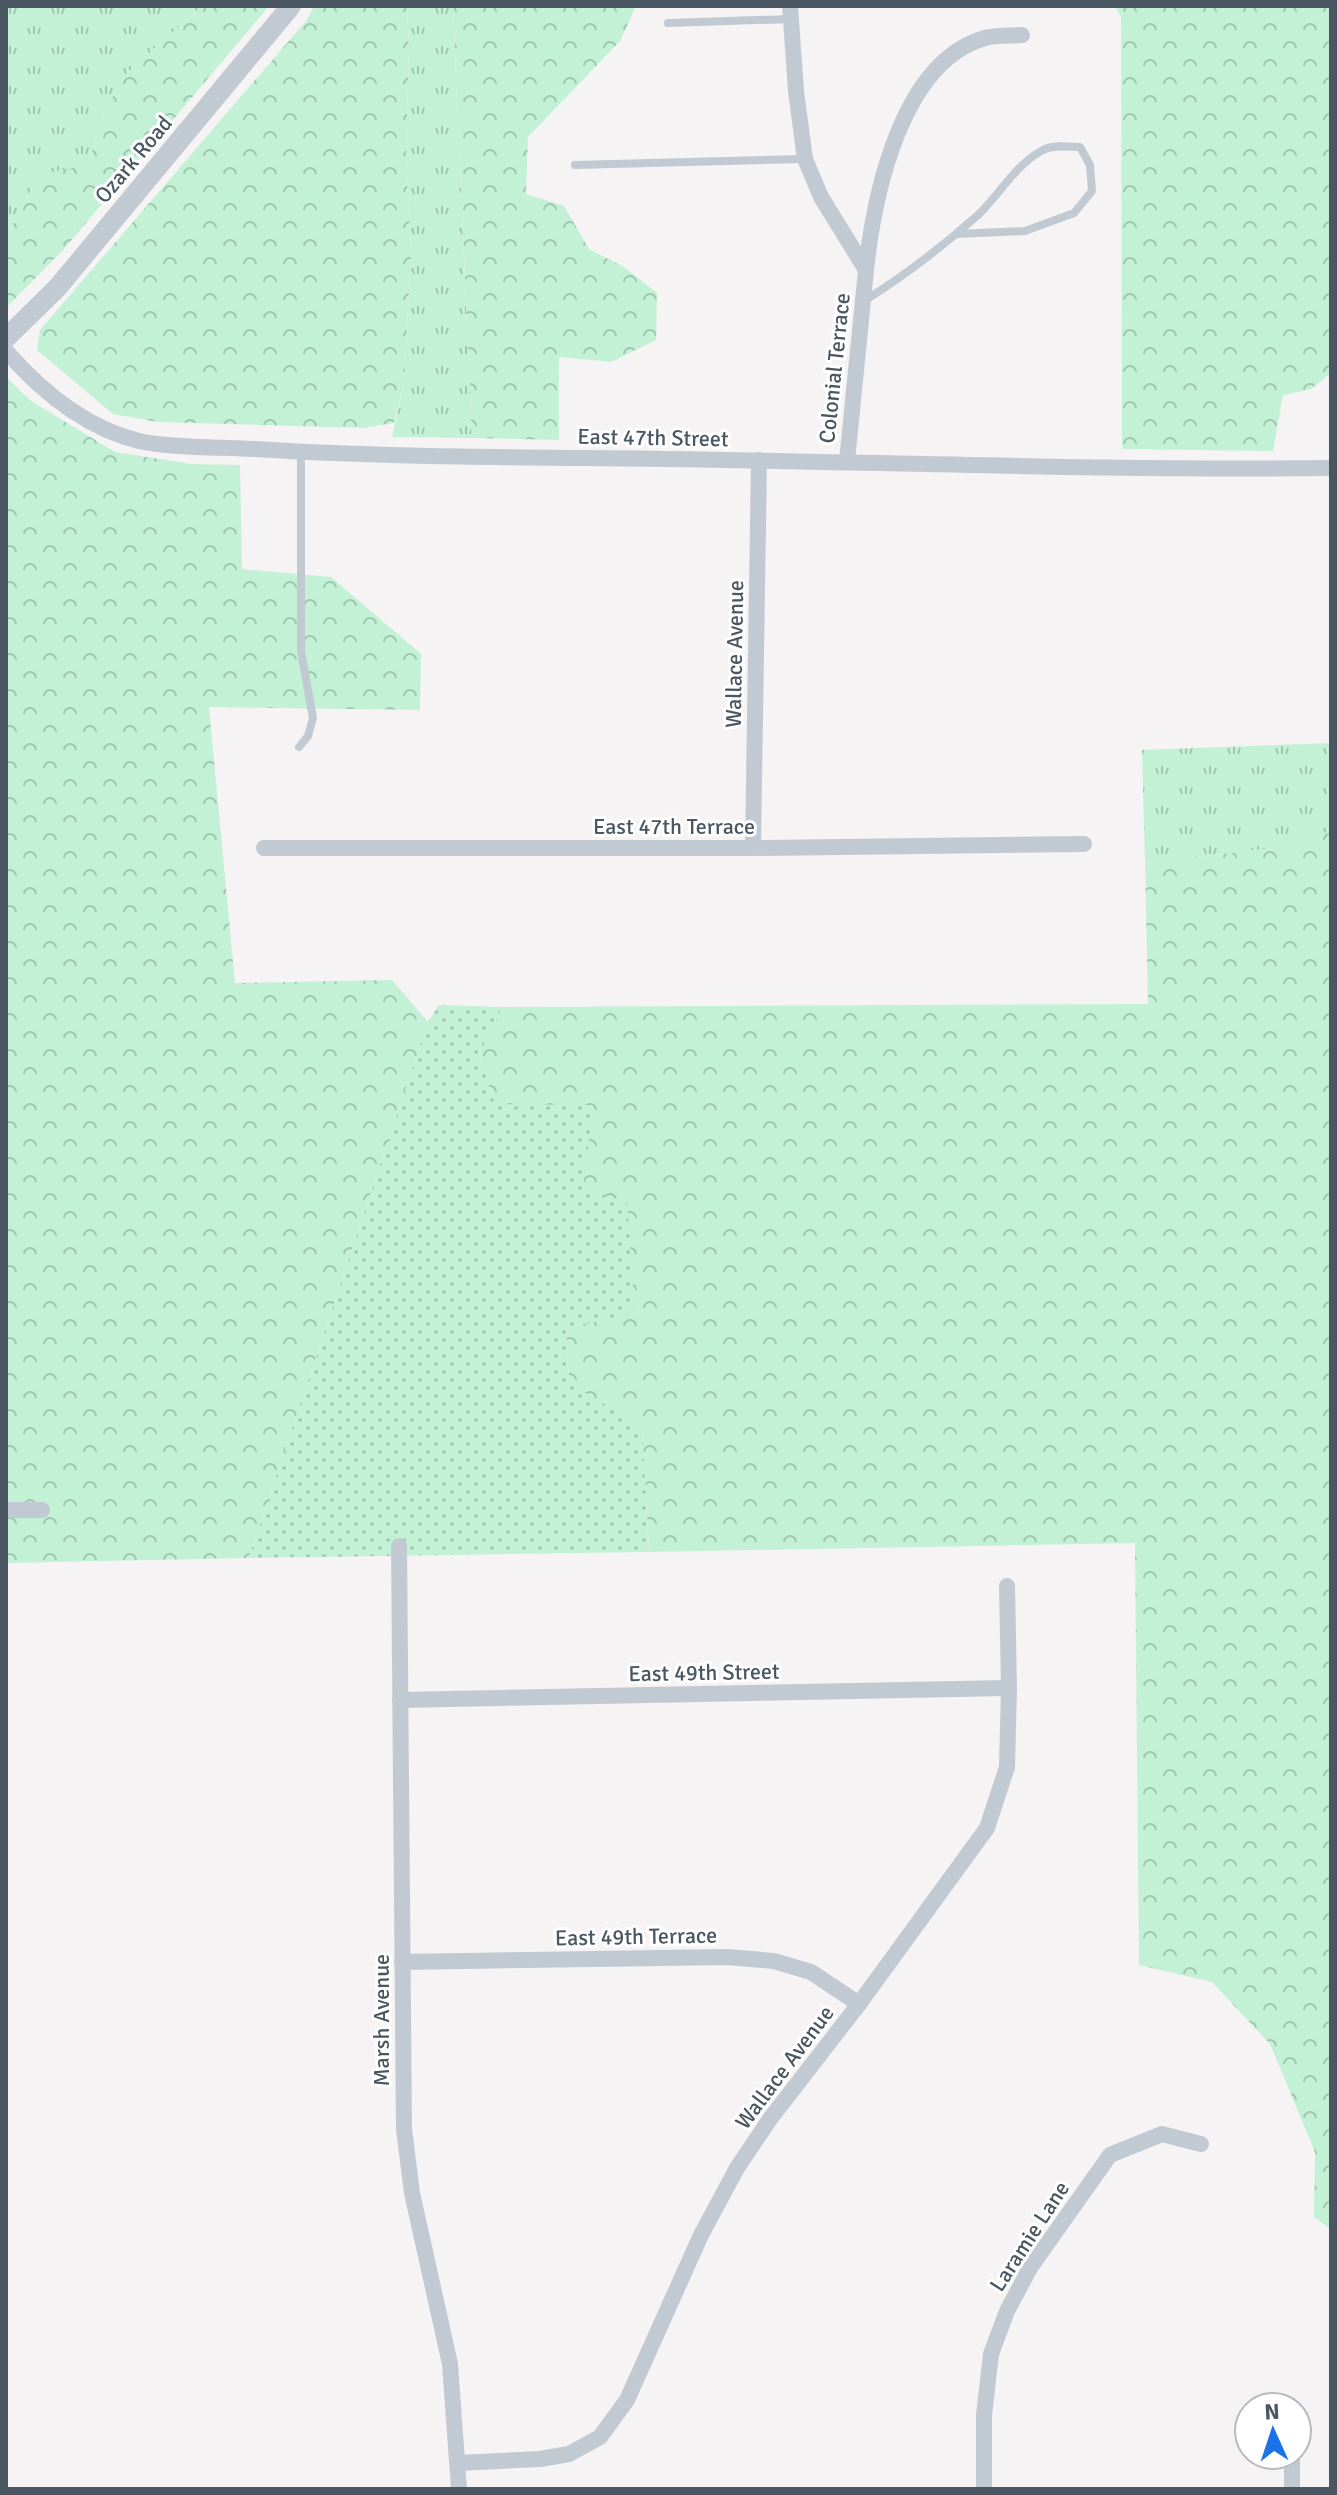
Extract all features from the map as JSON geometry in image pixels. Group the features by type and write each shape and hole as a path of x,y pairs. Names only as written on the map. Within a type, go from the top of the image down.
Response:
{"street":[{"name":"Ozark Road","path":"6,338 58,287 291,6"},
{"name":"Colonial Terrace","path":"790,13 805,159 821,197 866,270 847,461"},
{"path":"866,270 880,184 893,145 921,87 945,59 985,38 1022,35"},
{"name":"East 47th Street","path":"6,351 28,377 100,429 142,442 367,456 847,461 1195,469 1331,468"},
{"name":"Wallace Avenue","path":"753,848 759,460"},
{"name":"East 47th Terrace","path":"264,848 1084,844"},
{"path":"6,1510 42,1510"},
{"name":"Marsh Avenue","path":"399,1546 406,2142 412,2193 450,2364 459,2489"},
{"name":"Wallace Avenue","path":"458,2463 540,2459 569,2454 600,2437 627,2400 701,2235 737,2168 770,2119 859,2004 987,1828 1007,1767 1007,1586"},
{"name":"East 49th Street","path":"400,1700 1009,1688"},
{"name":"East 49th Terrace","path":"402,1962 727,1957 774,1961 811,1972 859,2004"},
{"name":"Laramie Lane","path":"984,2489 984,2415 991,2354 1007,2311 1030,2268 1110,2155 1162,2134 1201,2144"}],"lane":[{"path":"668,23 790,13"},
{"path":"863,301 901,278 956,234 980,213 1028,159 1047,147 1080,147 1090,165 1092,191 1074,213 1025,231 956,234"},
{"path":"575,165 805,159"},
{"path":"299,747 308,736 313,718 301,638 301,452"}],"green space":[{"path":"6,6 202,6 129,71 105,109 88,165 39,175 6,238"},
{"path":"202,6 269,6 64,249 6,308 6,238 39,175 88,165 105,109 129,71"},
{"path":"314,6 407,6 406,157 411,253 404,384 394,423 363,428 158,422 113,414 37,350 40,330 306,21"},
{"path":"407,6 453,6 472,438 392,437 404,384 411,253 406,157"},
{"path":"453,6 636,6 620,41 528,137 526,194 564,206 589,249 624,267 657,293 656,340 611,362 559,357 559,440 472,438"},
{"path":"1115,6 1331,6 1331,373 1311,389 1283,395 1273,451 1122,449 1121,17"},
{"path":"6,377 31,401 115,452 192,464 240,465 242,569 331,577 421,654 420,710 209,707 235,983 392,980 428,1022 249,1558 6,1563"},
{"path":"1331,743 1331,830 1300,845 1145,863 1142,750"},
{"path":"1331,830 1331,2229 1314,2217 1315,2152 1270,2044 1212,1982 1139,1965 1135,1543 649,1552 642,1428 569,1383 566,1328 583,1190 495,1105 479,1055 502,1007 1148,1004 1145,863 1300,845"},
{"path":"439,1005 502,1007 479,1055 495,1104 593,1105 583,1189 627,1202 635,1313 566,1328 569,1383 642,1427 649,1552 249,1558 428,1022"}]}
